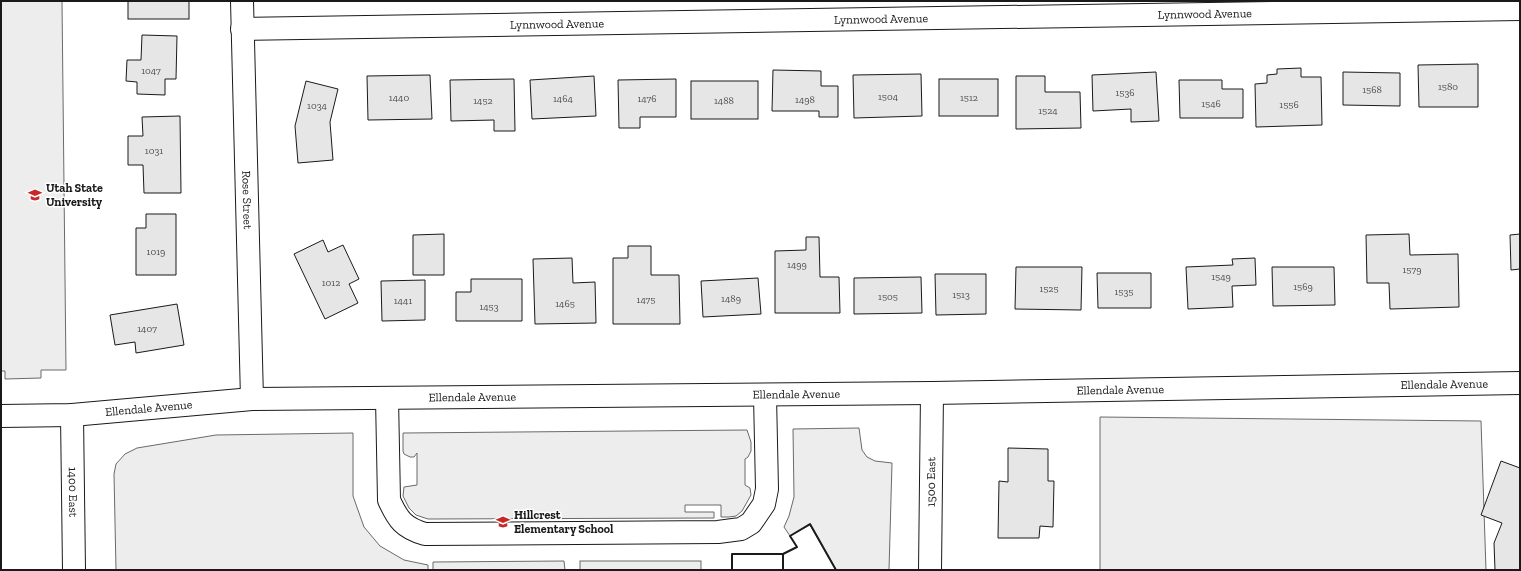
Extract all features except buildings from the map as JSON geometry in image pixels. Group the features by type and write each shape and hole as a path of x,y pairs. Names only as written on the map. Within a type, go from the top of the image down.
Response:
{"street":[{"name":"Rose Street","path":"242,1 252,399"},
{"name":"Lynnwood Avenue","path":"242,29 1520,9"},
{"name":"Ellendale Avenue","path":"1,416 72,415 252,399 932,394 1520,383"},
{"name":"1500 East","path":"930,570 932,394"},
{"path":"387,398 389,500 395,514 402,522 412,530 426,534 718,532 741,529 751,523 764,504 767,489 765,396"},
{"name":"1400 East","path":"72,415 74,570"}],"shaded area":[{"name":"Utah State University","path":"1,1 62,1 66,370 41,370 41,378 5,379 5,371 1,371"},
{"path":"1100,417 1481,421 1486,570 1100,570"},
{"path":"859,428 862,450 867,457 875,461 892,463 889,570 836,570 810,525 790,536 784,527 789,516 794,497 793,429"},
{"path":"747,430 751,442 751,451 745,459 745,485 750,488 751,495 742,511 736,516 721,517 721,505 685,505 685,512 714,512 714,518 428,519 416,515 409,508 403,496 404,487 417,485 417,453 414,457 404,454 403,433"},
{"path":"353,433 353,496 364,527 380,546 404,560 428,565 428,570 116,570 114,474 116,464 125,454 137,448 216,435"},
{"path":"564,561 565,570 433,570 433,562"},
{"path":"580,561 701,561 701,570 580,570"}],"wall":[{"path":"783,554 797,547 790,536 810,524 836,570"},
{"path":"732,570 732,554 783,554 783,570"}],"place":[{"name":"Utah State University","path":"35,195"},
{"name":"Hillcrest Elementary School","path":"503,522"}]}
